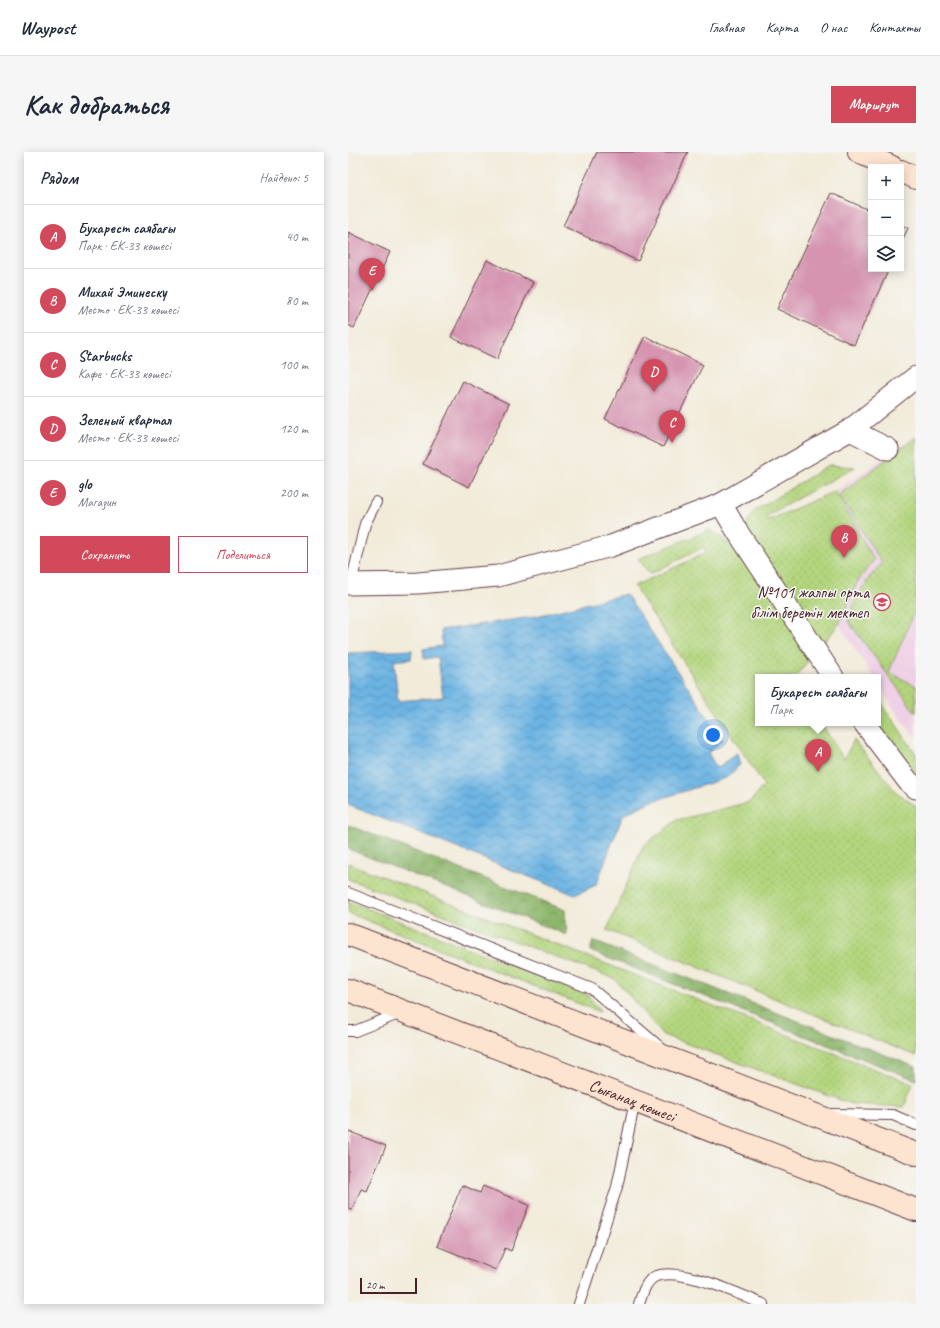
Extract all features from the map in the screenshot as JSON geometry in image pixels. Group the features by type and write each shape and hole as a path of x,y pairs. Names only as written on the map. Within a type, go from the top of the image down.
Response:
{"main road":[{"path":"859,152 885,164"},
{"path":"904,172 916,178"},
{"path":"348,934 916,1154"},
{"name":"Сығанақ көшесі","path":"348,990 916,1210"}],"street":[{"path":"349,584 418,583 498,576 611,546 721,504 850,430 916,377"},
{"path":"850,430 888,449"},
{"path":"721,504 737,531 831,674"},
{"path":"866,726 908,781 916,788"}],"lane":[{"path":"349,584 365,524 376,502"},
{"path":"348,893 592,990 676,1061"},
{"path":"348,1031 355,1031 404,1012"},
{"path":"579,1304 617,1187 635,1101"},
{"path":"812,1113 892,1115 916,1125"},
{"path":"639,1304 646,1285 656,1276 672,1275 704,1280 763,1304"}],"shaded area":[{"name":"№101 жалпы орта білім беретін мектеп","path":"916,436 916,738 898,715 881,689 881,674 871,674 839,624 858,581 874,560 835,491"}],"green space":[{"name":"№101 жалпы орта білім беретін мектеп","path":"916,437 916,608 889,672 916,686 916,713 848,621 853,605 861,590 871,575 882,563 839,495"},
{"path":"829,465 855,467 766,516 769,520 835,491 874,560 858,581 839,624 797,674 755,674 755,726 823,726 844,759 854,740 896,792 916,806 916,1056 607,930 643,846 677,820 750,802 764,785 634,586 706,553 704,547 650,574 638,559 709,530 723,538 726,544 748,532 745,527 754,511"},
{"path":"881,702 916,754 916,774 876,726 881,726"},
{"path":"348,825 565,910 567,935 348,849"},
{"path":"348,863 913,1084 904,1107 851,1104 663,1035 615,979 348,879"},
{"path":"348,901 588,995 600,1012 348,913"},
{"path":"593,941 916,1067 916,1080 590,951"}],"water":[{"path":"626,594 723,740 708,753 717,768 737,753 740,765 726,778 647,803 623,815 596,885 575,895 348,805 348,653 412,650 411,659 394,661 398,701 443,697 438,657 424,659 423,649 442,646 441,630 532,617"}],"building":[{"path":"597,152 688,152 638,261 563,226"},
{"path":"831,193 868,210 868,272 888,272 854,345 777,309"},
{"path":"904,226 908,228 904,237"},
{"path":"348,232 390,252 354,328 348,325"},
{"path":"487,260 533,282 497,359 451,337"},
{"path":"645,336 703,365 663,447 605,419"},
{"path":"463,381 509,404 469,487 423,464"},
{"path":"348,1131 386,1146 367,1191 361,1189 352,1210 348,1209"},
{"path":"462,1185 480,1193 483,1186 529,1205 511,1251 505,1248 496,1270 437,1246"}],"place":[{"name":"glo","path":"372,291"},
{"name":"Зеленый квартал","path":"654,392"},
{"name":"Starbucks","path":"672,443"},
{"name":"Михай Эминеску","path":"844,558"},
{"name":"№101 жалпы орта білім беретін мектеп","path":"882,602"},
{"name":"Бухарест саябағы","path":"818,772"}]}
